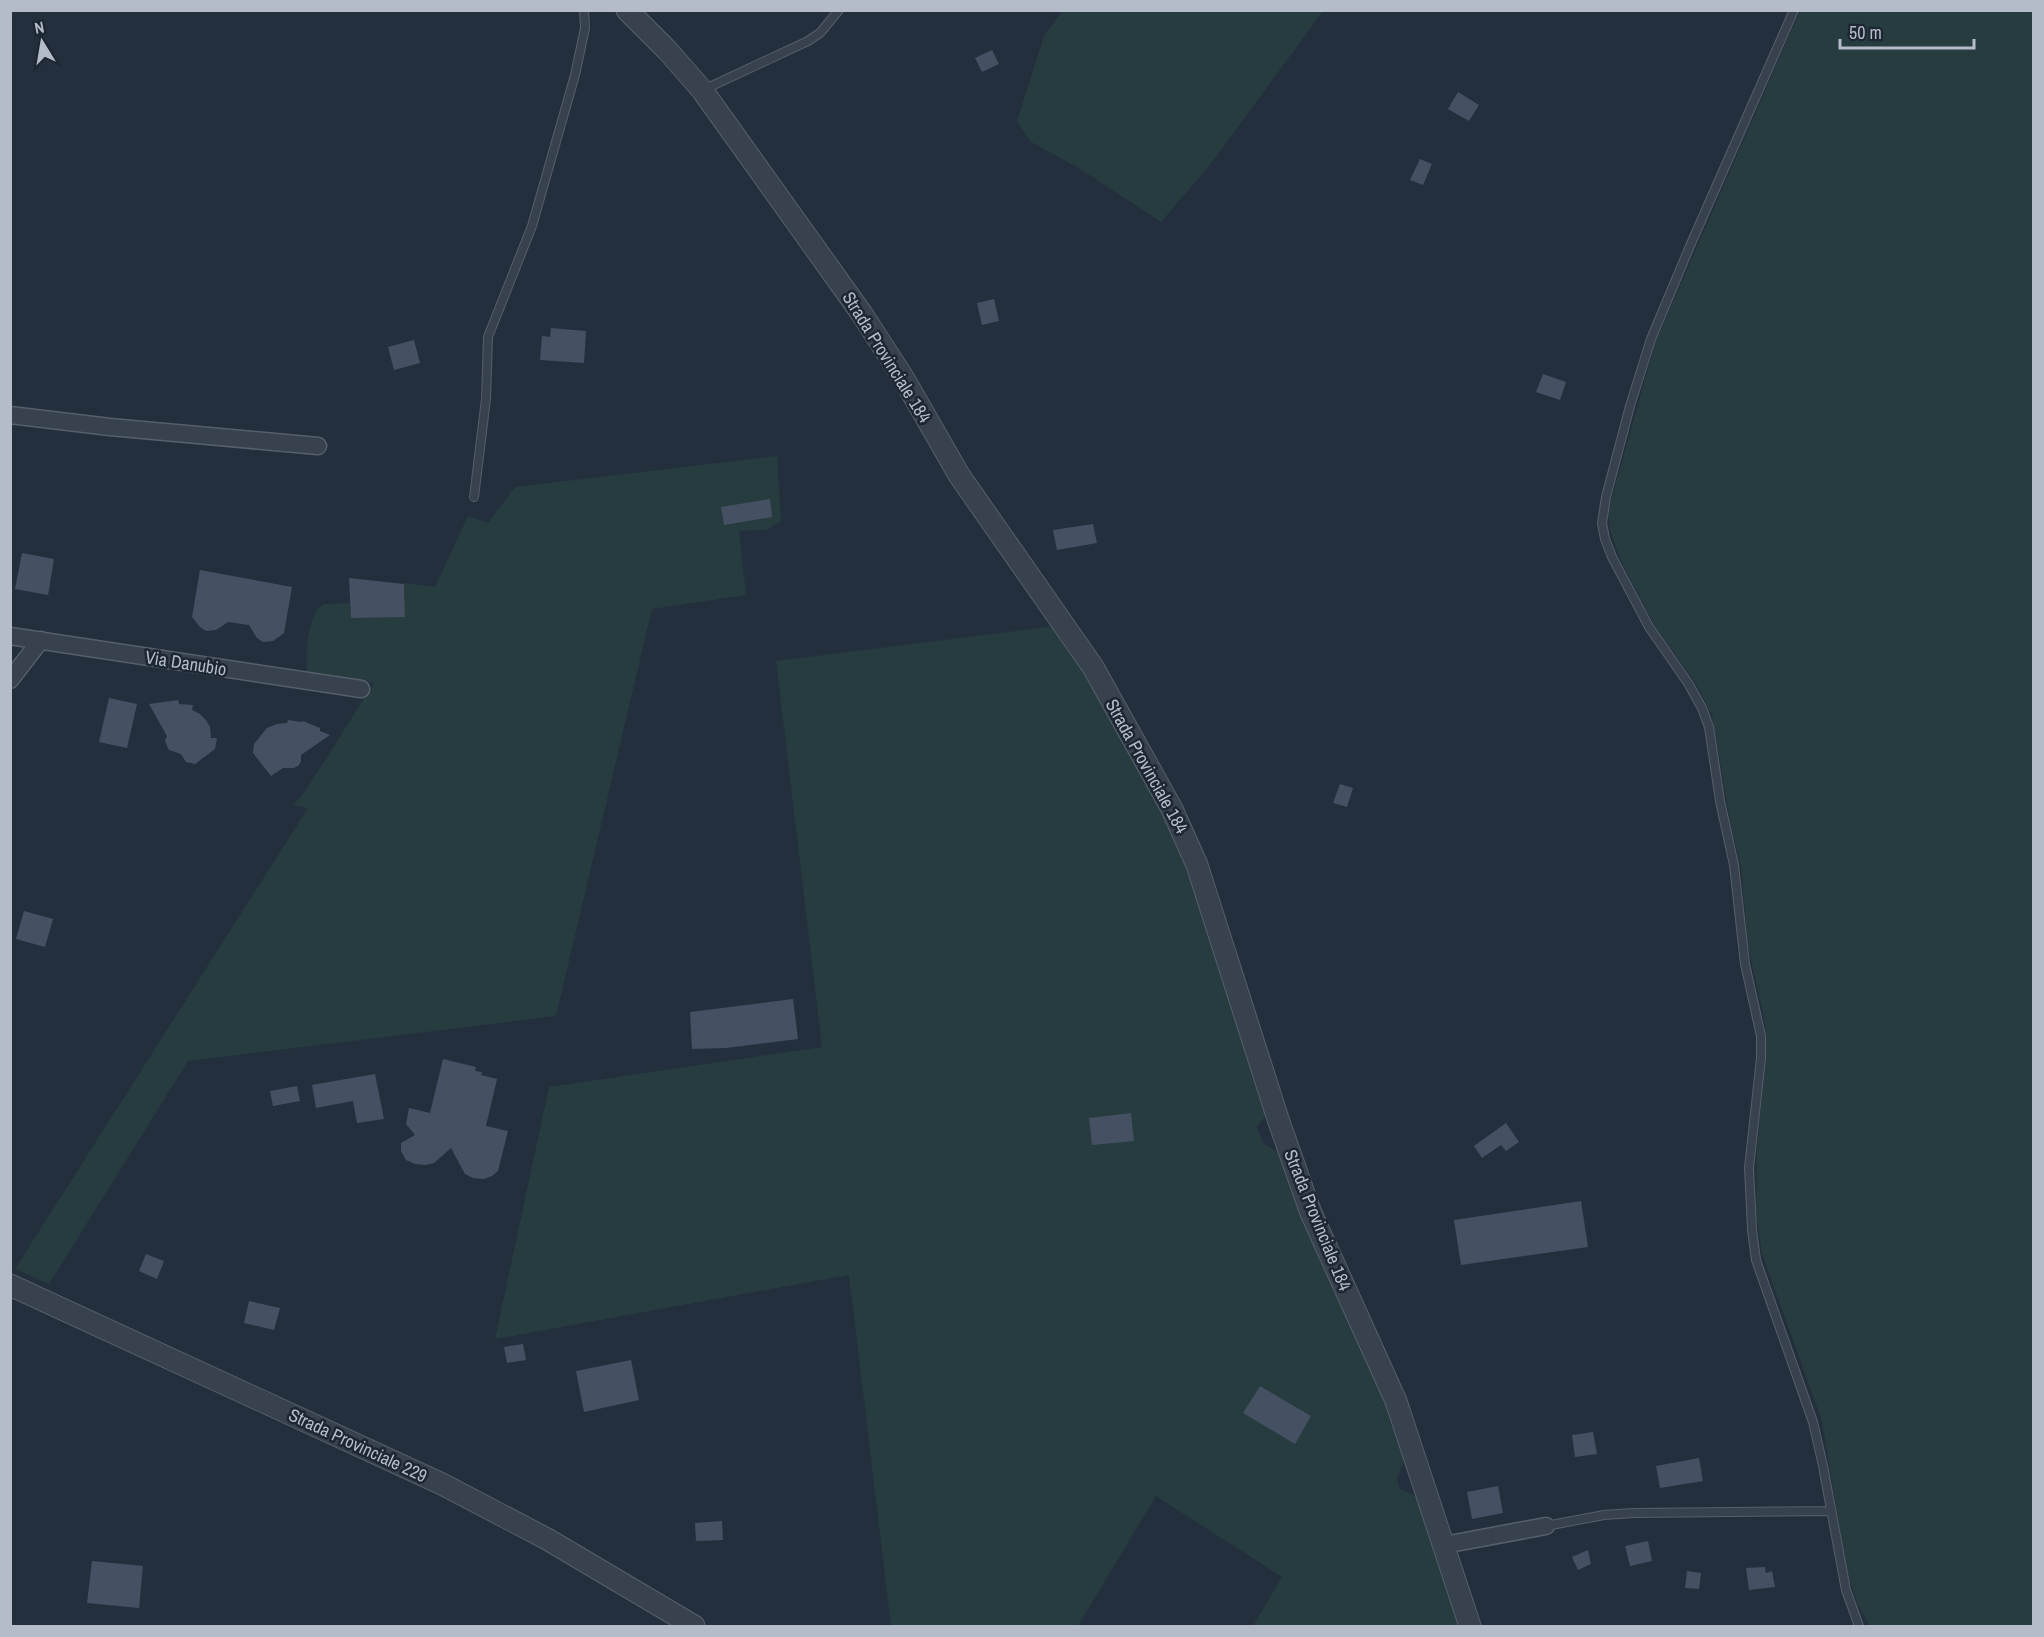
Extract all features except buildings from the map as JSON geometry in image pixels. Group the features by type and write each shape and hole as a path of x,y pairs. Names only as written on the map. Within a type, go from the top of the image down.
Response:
{"street":[{"name":"Strada Provinciale 184","path":"627,10 668,51 702,90 862,314 904,379 958,475 1088,659 1172,809 1197,864 1274,1108 1311,1213 1396,1401 1470,1626"},
{"path":"10,415 110,427 318,446"},
{"name":"Via Danubio","path":"10,636 361,689"},
{"path":"10,680 41,640"},
{"name":"Strada Provinciale 229","path":"10,1285 442,1484 547,1539 694,1626"},
{"path":"1444,1545 1546,1526"}],"lane":[{"path":"474,497 486,399 488,337 535,215 575,75 585,28 585,10"},
{"path":"702,90 808,41 819,33 839,10"},
{"path":"1794,10 1651,339 1630,406 1606,497 1602,523 1605,540 1612,557 1649,627 1688,682 1709,727 1720,801 1734,865 1745,964 1761,1036 1761,1058 1755,1093 1749,1168 1756,1260 1813,1422 1846,1590 1859,1626"},
{"path":"1546,1526 1604,1515 1633,1513 1831,1511"}],"green space":[{"path":"1063,10 1323,11 1213,161 1161,222 1077,167 1031,142 1017,121 1044,36"},
{"path":"1800,11 2033,11 2033,1626 1870,1626 1857,1603 1846,1568 1822,1421 1762,1254 1756,1213 1757,1147 1766,1054 1765,1023 1748,946 1741,867 1731,827 1712,715 1695,682 1656,628 1620,559 1610,530 1608,512 1655,343"},
{"path":"777,456 781,521 767,530 739,531 746,595 652,609 556,1016 188,1061 49,1284 15,1269 308,808 292,805 302,796 374,683 307,672 308,640 311,623 317,609 324,604 350,603 351,618 405,616 404,583 435,587 468,516 488,523 515,487"},
{"path":"1056,626 1080,659 1179,841 1267,1114 1257,1127 1263,1143 1279,1153 1302,1213 1384,1401 1405,1456 1397,1479 1400,1489 1418,1497 1459,1626 1253,1626 1282,1577 1156,1496 1078,1626 891,1626 849,1275 495,1339 549,1087 822,1047 776,661"}]}
